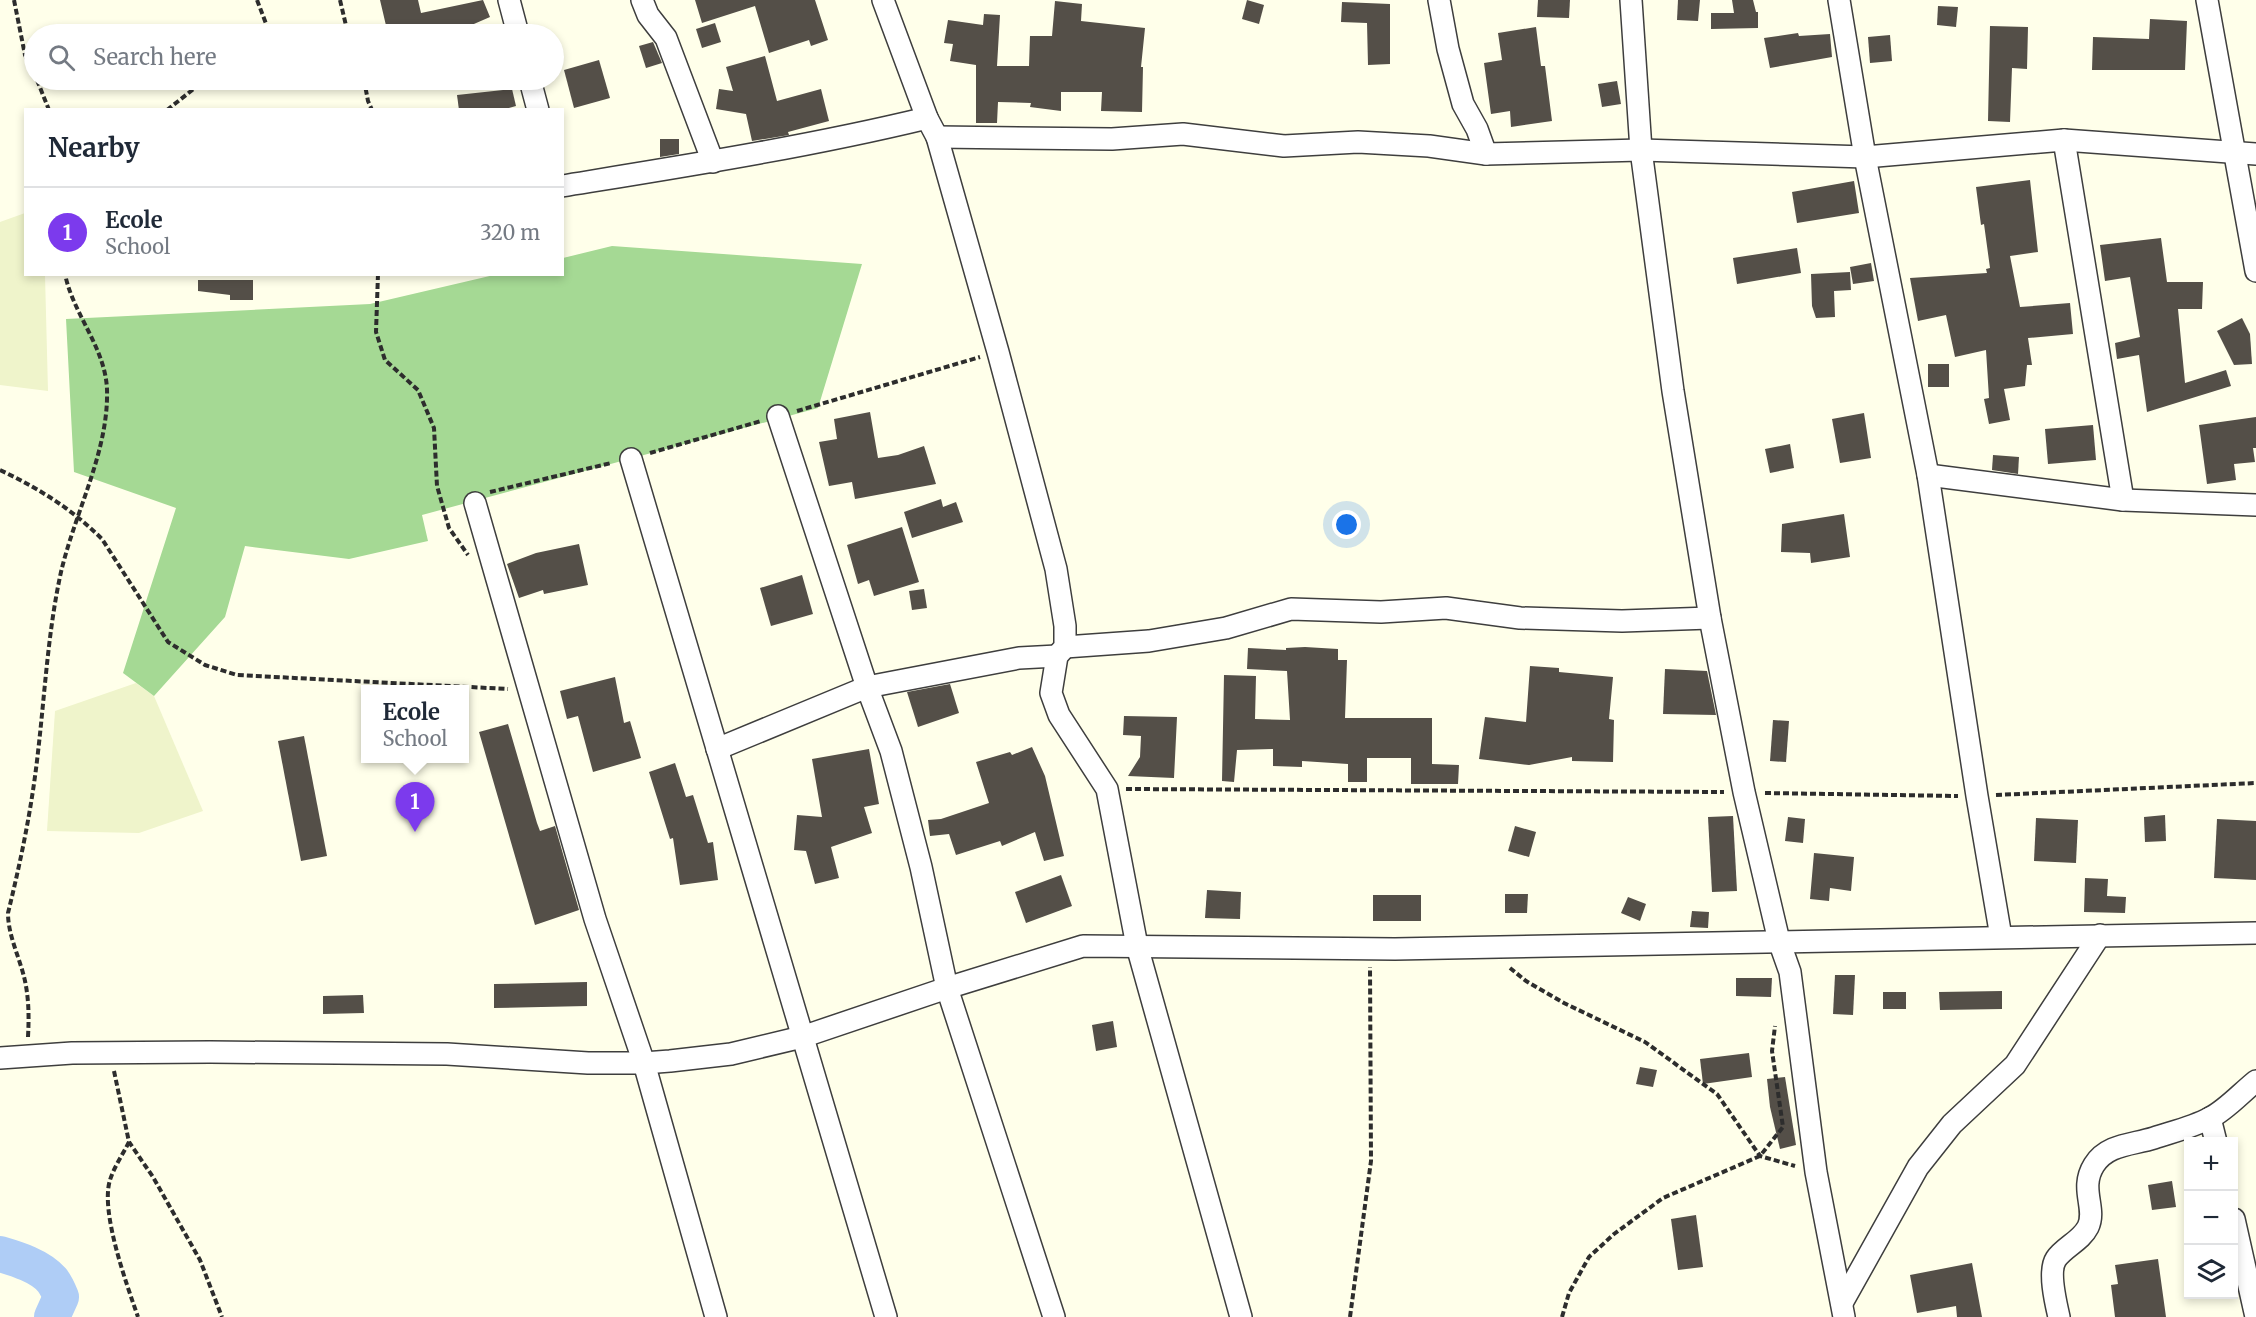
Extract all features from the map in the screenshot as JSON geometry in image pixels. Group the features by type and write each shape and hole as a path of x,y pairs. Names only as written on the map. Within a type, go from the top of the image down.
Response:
{"street":[{"path":"509,0 515,24"},
{"path":"642,0 648,15 666,38 713,162"},
{"path":"883,0 927,118 937,137 1056,569 1065,626 1051,693 1059,715 1107,789 1137,946 1241,1317"},
{"path":"1439,0 1448,49 1463,105 1477,129 1486,154"},
{"path":"1631,0 1641,150 1673,391 1710,618 1744,792 1779,941 1790,972 1816,1172 1843,1310"},
{"path":"1839,0 1865,157 1928,475 2001,937"},
{"path":"2207,0 2246,154 2256,271"},
{"path":"533,90 537,108"},
{"path":"564,186 713,162 927,118"},
{"path":"937,137 1112,139 1183,134 1284,146 1358,142 1429,146 1486,154 1641,150 1865,157 2064,140 2246,154"},
{"path":"2064,140 2123,500"},
{"path":"778,416 867,687 891,751 921,867 947,988 1054,1317"},
{"path":"631,459 886,1317"},
{"path":"1928,475 2123,500 2256,505"},
{"path":"475,503 595,919 644,1063 716,1317"},
{"path":"717,749 867,687 1061,651 1149,641 1226,628 1291,609 1381,612 1446,608 1520,618 1622,621 1710,618"},
{"path":"0,1058 110,1053 447,1054 588,1063 644,1063 730,1054 802,1037 947,988 1083,946 1370,949 2256,933"},
{"path":"1843,1310 1918,1167 1952,1124 2015,1065 2100,935"},
{"path":"2059,1317 2052,1270 2055,1259 2088,1227 2090,1217 2087,1177 2100,1156 2112,1148 2152,1139 2210,1118 2256,1081"},
{"path":"2210,1118 2215,1137"},
{"path":"2238,1237 2256,1317"}],"path":[{"path":"14,0 24,50"},
{"path":"257,0 266,24"},
{"path":"340,0 346,24"},
{"path":"41,90 48,108"},
{"path":"170,108 192,90"},
{"path":"366,90 371,108"},
{"path":"27,1056 29,1012 25,982 8,927 8,913 33,798 53,615 61,573 107,419 107,385 95,342 68,290 65,276"},
{"path":"378,276 376,332 382,351 385,360 418,390 434,428 437,486 448,528 469,557"},
{"path":"475,503 477,495 631,459 820,406 998,352"},
{"path":"0,470 52,497 78,517 102,540 168,642 205,665 237,675 420,685"},
{"path":"469,688 530,691"},
{"path":"1107,789 1744,792 1977,796 2256,783"},
{"path":"1350,1317 1371,1161 1370,949"},
{"path":"1509,967 1526,981 1564,1003 1645,1042 1717,1094 1760,1156 1816,1172"},
{"path":"1562,1317 1569,1293 1588,1257 1614,1234 1663,1198 1760,1156 1783,1126 1772,1051 1776,1019"},
{"path":"110,1053 129,1142 153,1177 200,1260 222,1317"},
{"path":"129,1142 109,1181 108,1206 122,1269 138,1317"}],"green space":[{"path":"24,213 24,276 45,276 48,391 0,385 0,222"},
{"path":"612,246 862,264 818,408 422,515 428,541 349,559 245,546 225,617 154,696 123,673 176,508 74,472 66,319 370,304 490,276 564,276 564,258"},
{"path":"136,683 154,696 203,811 139,833 47,831 55,711"}],"building":[{"path":"380,0 418,0 421,13 483,0 490,17 474,24 386,24"},
{"path":"695,0 815,0 828,40 811,46 809,40 769,53 755,6 702,23"},
{"path":"1247,0 1264,5 1259,24 1242,19"},
{"path":"1538,0 1570,0 1569,18 1537,17"},
{"path":"1678,0 1700,0 1698,21 1677,20"},
{"path":"1732,0 1753,0 1756,12 1758,12 1758,28 1711,29 1711,13 1734,13"},
{"path":"1055,1 1082,4 1081,21 1145,28 1141,67 1143,67 1142,112 1101,111 1102,92 1061,92 1061,111 1030,107 1031,103 998,102 997,123 976,123 976,65 950,61 953,44 944,43 948,20 983,25 984,14 1000,15 997,66 1029,66 1030,36 1052,36"},
{"path":"1342,2 1390,4 1390,64 1368,65 1367,23 1341,22"},
{"path":"1938,6 1958,7 1956,27 1937,25"},
{"path":"2150,19 2187,21 2185,70 2092,70 2093,37 2149,39"},
{"path":"715,23 721,42 702,48 696,29"},
{"path":"1990,26 2028,27 2027,69 2012,68 2010,122 1988,121"},
{"path":"1536,27 1541,66 1545,66 1552,121 1511,127 1510,111 1491,114 1484,63 1502,60 1498,33"},
{"path":"1798,33 1799,36 1830,34 1832,57 1770,68 1764,38"},
{"path":"1890,35 1892,61 1870,63 1868,37"},
{"path":"653,42 662,63 646,68 639,46"},
{"path":"765,56 777,101 821,89 829,121 788,132 789,135 752,141 746,114 716,109 719,89 733,91 726,67"},
{"path":"599,60 610,98 574,108 564,70"},
{"path":"1617,81 1621,104 1602,107 1598,84"},
{"path":"512,90 516,106 459,108 457,95"},
{"path":"660,139 679,139 679,154 660,157"},
{"path":"2030,180 2038,252 2010,256 2020,307 2070,303 2073,334 2028,338 2032,365 2027,365 2025,386 2004,389 2010,420 1989,424 1984,399 1989,398 1986,350 1955,357 1946,315 1918,321 1910,278 1987,273 1986,269 1990,268 1976,187"},
{"path":"1854,181 1859,213 1797,223 1792,192"},
{"path":"2161,238 2167,282 2203,282 2202,309 2178,309 2185,383 2226,370 2231,386 2147,412 2139,355 2117,359 2115,343 2140,337 2130,277 2105,281 2100,245"},
{"path":"1797,248 1801,273 1737,284 1733,258"},
{"path":"1871,263 1874,281 1853,284 1850,267"},
{"path":"1850,272 1851,290 1834,291 1835,317 1816,318 1812,306 1811,274"},
{"path":"198,280 253,280 253,300 230,300 230,295 198,291"},
{"path":"2242,318 2250,334 2252,364 2234,365 2217,331"},
{"path":"1928,364 1949,364 1949,387 1928,387"},
{"path":"870,412 878,458 898,455 924,446 936,484 855,499 852,482 829,486 819,442 837,439 834,419"},
{"path":"1864,413 1871,458 1840,463 1832,419"},
{"path":"2256,417 2256,448 2253,448 2255,462 2234,464 2236,480 2207,484 2199,425"},
{"path":"2093,425 2096,460 2048,464 2045,429"},
{"path":"1790,444 1794,468 1770,473 1765,449"},
{"path":"1993,455 2019,457 2018,474 1992,470"},
{"path":"941,499 943,507 956,502 963,522 912,538 904,512"},
{"path":"1844,514 1850,557 1811,563 1810,553 1781,552 1782,524"},
{"path":"902,527 919,582 874,596 869,580 858,584 847,545"},
{"path":"579,544 588,585 544,594 543,590 519,598 507,564 536,553"},
{"path":"802,575 813,614 771,626 760,588"},
{"path":"924,589 927,608 912,610 909,591"},
{"path":"1248,648 1286,650 1286,648 1338,649 1338,660 1347,660 1345,718 1432,718 1432,764 1459,765 1458,784 1411,784 1411,758 1367,758 1367,782 1348,782 1348,764 1302,761 1302,767 1273,766 1273,749 1237,750 1234,782 1222,781 1224,675 1256,676 1255,719 1290,720 1287,671 1247,669"},
{"path":"1530,666 1559,668 1559,672 1613,677 1609,719 1614,720 1613,762 1572,761 1572,757 1529,765 1479,759 1485,717 1526,722"},
{"path":"1665,669 1707,671 1716,715 1663,714"},
{"path":"615,677 624,723 630,721 641,758 593,772 578,716 567,719 560,691"},
{"path":"950,684 959,713 918,727 907,692"},
{"path":"1124,716 1177,717 1174,778 1128,776 1140,757 1141,736 1123,735"},
{"path":"1773,720 1789,721 1786,762 1770,761"},
{"path":"508,724 540,831 555,826 579,910 535,925 479,732"},
{"path":"304,736 327,856 301,861 278,741"},
{"path":"1032,747 1045,776 1064,856 1044,861 1035,832 1002,846 1000,841 956,855 949,834 930,836 928,820 941,819 989,803 976,762 1010,752 1012,755"},
{"path":"869,749 879,804 864,807 872,833 831,847 839,878 815,884 806,851 794,850 797,815 822,817 812,759"},
{"path":"675,763 686,797 693,795 708,843 713,842 718,880 680,885 673,838 670,839 649,772"},
{"path":"2165,815 2166,841 2145,842 2144,817"},
{"path":"1733,816 1737,891 1712,892 1708,817"},
{"path":"1788,817 1805,819 1803,843 1785,841"},
{"path":"2036,818 2078,820 2076,863 2034,861"},
{"path":"2217,819 2256,821 2256,880 2214,878"},
{"path":"1515,826 1536,832 1529,857 1508,851"},
{"path":"1814,853 1854,857 1851,891 1830,888 1829,901 1810,899"},
{"path":"1061,875 1072,906 1026,923 1015,892"},
{"path":"2085,878 2108,879 2107,896 2126,897 2125,913 2084,912"},
{"path":"1207,890 1241,892 1240,919 1205,918"},
{"path":"1505,894 1528,894 1527,913 1505,913"},
{"path":"1373,895 1421,895 1421,921 1373,921"},
{"path":"1628,897 1646,904 1640,921 1621,913"},
{"path":"1692,911 1709,912 1708,928 1690,927"},
{"path":"1835,975 1855,975 1853,1015 1833,1014"},
{"path":"1736,978 1772,978 1771,997 1736,996"},
{"path":"587,982 587,1006 494,1008 494,984"},
{"path":"2002,991 2002,1009 1940,1010 1939,992"},
{"path":"1883,992 1906,992 1906,1009 1883,1009"},
{"path":"363,995 364,1013 323,1014 323,996"},
{"path":"1113,1021 1117,1047 1096,1051 1092,1025"},
{"path":"1749,1053 1752,1077 1703,1084 1700,1059"},
{"path":"1640,1067 1657,1070 1653,1087 1636,1084"},
{"path":"1785,1077 1796,1145 1780,1149 1770,1107 1767,1079"},
{"path":"2172,1181 2176,1207 2152,1210 2148,1185"},
{"path":"1696,1215 1703,1267 1678,1270 1671,1219"},
{"path":"2158,1259 2166,1317 2115,1317 2111,1285 2118,1284 2115,1265"},
{"path":"1972,1263 1982,1317 1957,1317 1956,1306 1917,1313 1910,1275"}],"waterway":[{"path":"0,1254 35,1267 52,1280 61,1297 52,1317"}],"place":[{"name":"Ecole","path":"415,832"}]}
